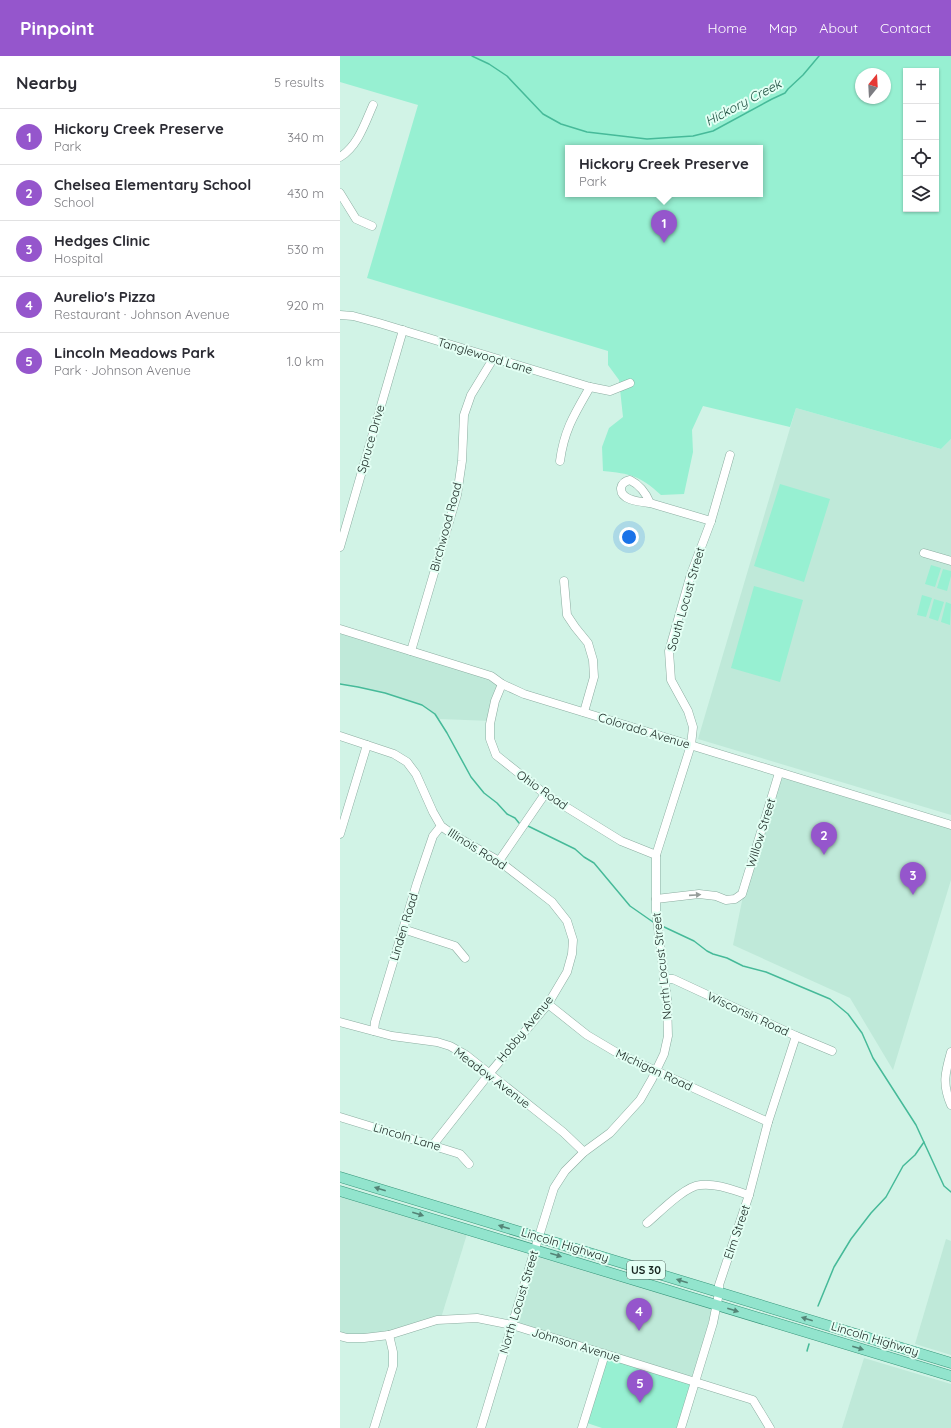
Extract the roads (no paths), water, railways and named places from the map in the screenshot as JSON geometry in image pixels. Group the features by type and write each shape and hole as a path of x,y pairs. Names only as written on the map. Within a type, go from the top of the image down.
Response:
{"main road":[{"name":"Lincoln Highway","path":"340,1177 951,1363"},
{"name":"Lincoln Highway","path":"340,1190 951,1376"}],"street":[{"path":"340,157 346,153 360,135 373,105"},
{"path":"340,193 356,219 372,226"},
{"name":"Tanglewood Lane","path":"340,315 354,316 493,359 610,392 630,383"},
{"name":"Spruce Drive","path":"340,548 403,330"},
{"name":"Birchwood Road","path":"411,651 457,495 462,461 464,415 471,395 493,359"},
{"path":"560,461 562,444 569,424 590,387"},
{"name":"South Locust Street","path":"691,745 692,727 688,711 671,680 669,651 691,574 711,521 730,455"},
{"path":"650,503 711,521"},
{"path":"924,554 951,560"},
{"path":"564,581 567,615 588,643 593,660 594,677 584,712"},
{"name":"Colorado Avenue","path":"340,630 491,676 502,684 524,694 951,826"},
{"name":"Ohio Road","path":"502,684 495,701 490,724 490,739 496,755 545,794 621,841 656,856"},
{"name":"Illinois Road","path":"340,736 394,754 406,762 416,774 432,812 441,826 455,836 499,861 552,902 567,921"},
{"name":"North Locust Street","path":"481,1428 554,1188 565,1171 584,1152 610,1133 633,1108 644,1094 664,1054 668,1036 667,999 656,911 656,856 691,745"},
{"path":"340,834 367,746"},
{"name":"Willow Street","path":"656,899 699,894 716,896 726,900 735,899 742,894 779,773"},
{"path":"499,861 545,794"},
{"name":"Linden Road","path":"374,1031 375,1022 403,929 433,836 441,826"},
{"name":"Hobby Avenue","path":"433,1145 489,1074 548,1004 567,972 572,954 573,940 567,921"},
{"path":"403,929 455,946 465,958"},
{"name":"Wisconsin Road","path":"664,979 673,979 832,1051"},
{"name":"Michigan Road","path":"548,1004 596,1042 618,1054 768,1122"},
{"name":"Meadow Avenue","path":"340,1022 392,1036 437,1042 450,1046 466,1055 563,1132 584,1152"},
{"name":"Elm Street","path":"681,1428 713,1323 720,1293 719,1285 749,1195 768,1122 796,1036"},
{"path":"951,1052 944,1078 945,1089 951,1105"},
{"name":"Lincoln Lane","path":"340,1117 460,1154 469,1164"},
{"path":"647,1224 680,1194 699,1185 719,1186 749,1195"},
{"name":"Johnson Avenue","path":"340,1336 347,1338 364,1338 389,1335 437,1320 477,1318 512,1325 753,1400 770,1428"},
{"path":"374,1428 393,1366 393,1352 389,1335"},
{"path":"582,1428 605,1354"}],"waterway":[{"name":"Hickory Creek","path":"472,56 489,64 507,76 543,114 561,124 587,132 647,139 693,136 713,131 785,93 819,56"},
{"path":"340,684 385,693 422,705 435,714 471,777 484,793 519,823"},
{"path":"528,826 575,849 594,863 630,906 653,922"},
{"path":"662,926 694,941 713,954 727,958 743,966 766,972 830,999 848,1014 862,1033 873,1058 916,1125 944,1186 951,1192"},
{"path":"818,1306 834,1267 851,1239 871,1213 886,1197 903,1166 915,1155 924,1142"},
{"path":"807,1351 809,1344"}],"place":[{"name":"Hickory Creek Preserve","path":"664,243"},
{"name":"Chelsea Elementary School","path":"824,855"},
{"name":"Hedges Clinic","path":"913,895"},
{"name":"Aurelio's Pizza","path":"639,1331"},
{"name":"Lincoln Meadows Park","path":"640,1403"}]}
